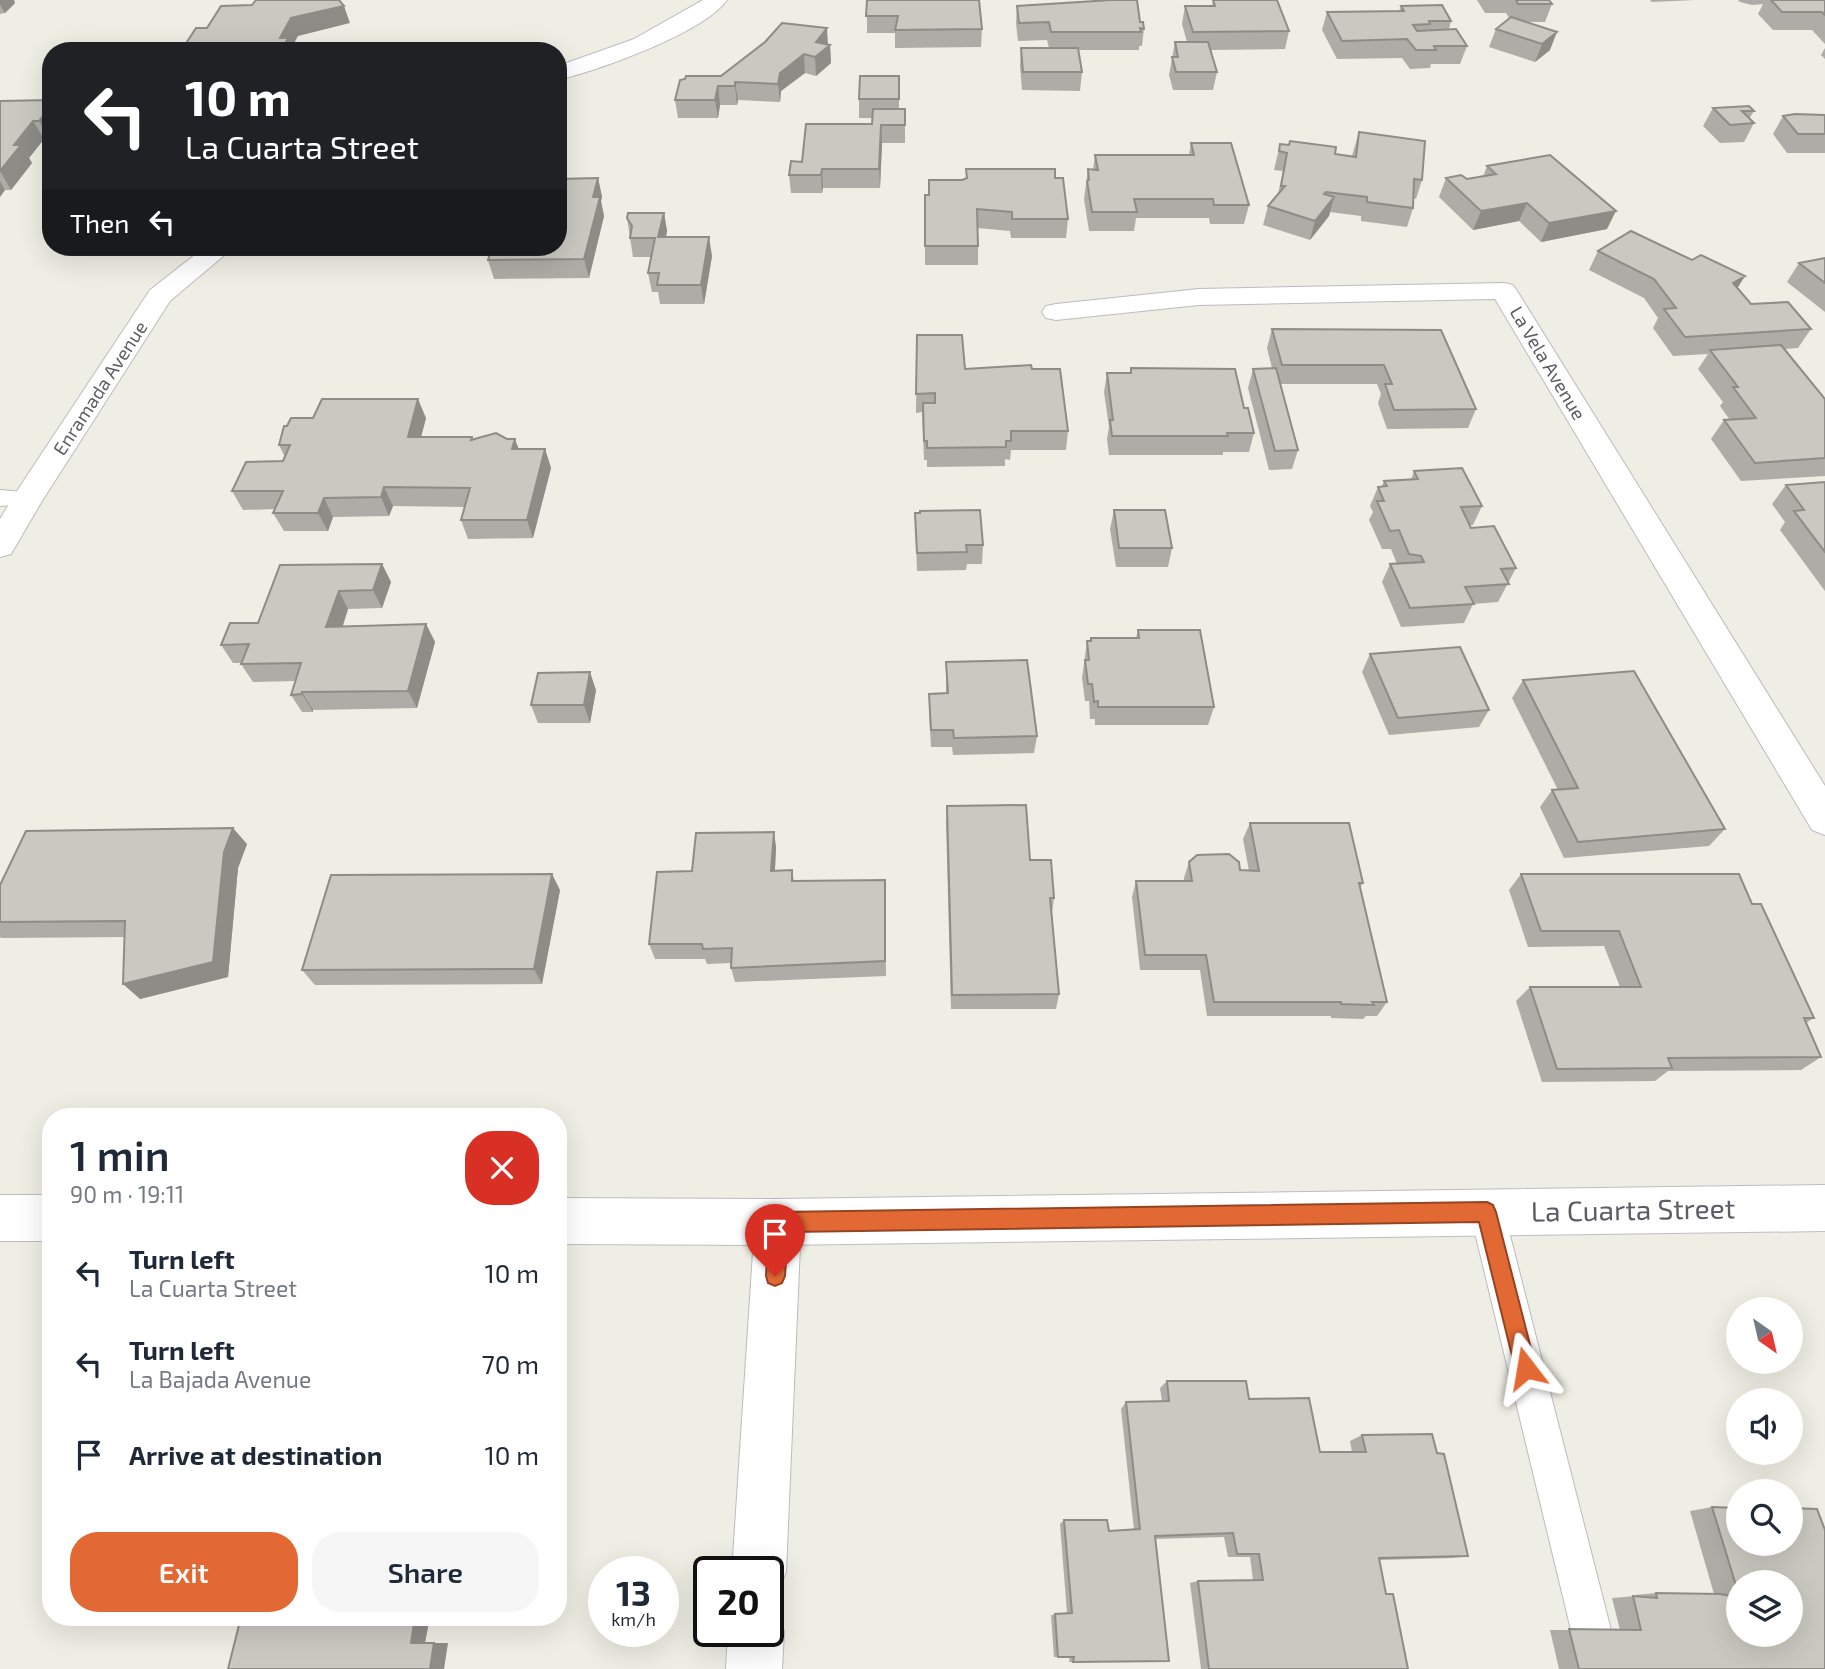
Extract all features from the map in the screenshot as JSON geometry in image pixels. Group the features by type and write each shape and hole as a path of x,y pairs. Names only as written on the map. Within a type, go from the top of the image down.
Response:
{"street":[{"path":"567,70 644,44 695,16 717,0"},
{"name":"Enramada Avenue","path":"0,546 14,498 160,296 210,256"},
{"name":"La Vela Avenue","path":"1056,312 1199,297 1504,291 1825,819"},
{"name":"La Cuarta Street","path":"567,1221 779,1222 1825,1208"},
{"path":"0,1218 42,1218"},
{"path":"760,1556 779,1222"},
{"path":"754,1669 755,1647"}],"lane":[{"path":"1487,1212 1591,1630"}],"building":[{"path":"256,0 339,0 344,6 291,18 280,38 288,38 286,42 187,42 196,28 207,28 221,6 252,5"},
{"path":"867,0 979,0 982,29 895,30 898,16 866,16"},
{"path":"1137,0 1140,22 1143,22 1144,29 1140,28 1141,32 1051,32 1049,22 1019,23 1017,6"},
{"path":"1213,0 1277,0 1289,31 1193,32 1185,6 1215,6"},
{"path":"1516,0 1549,0 1552,4 1518,4"},
{"path":"1771,0 1825,0 1825,15 1822,12 1782,12"},
{"path":"1442,5 1451,21 1429,21 1430,24 1413,25 1417,31 1456,29 1467,46 1434,46 1436,50 1416,50 1407,39 1342,41 1327,12 1404,11 1401,6"},
{"path":"1511,17 1557,32 1542,44 1496,29"},
{"path":"782,23 827,28 816,42 830,45 815,57 804,54 780,73 778,84 735,82 735,86 718,86 715,100 675,100 680,80 686,76 721,76 765,42"},
{"path":"1175,42 1208,42 1217,72 1176,72 1172,57 1178,57"},
{"path":"1021,48 1078,48 1082,72 1023,72"},
{"path":"860,76 899,76 899,99 859,99"},
{"path":"42,100 42,117 39,121 33,121 14,145 21,145 0,171 0,101"},
{"path":"1749,106 1754,111 1742,111 1754,123 1730,125 1713,108"},
{"path":"873,109 905,109 905,125 881,125 879,169 822,169 821,175 789,175 791,161 802,162 806,124 872,124"},
{"path":"1825,115 1825,134 1798,134 1783,116"},
{"path":"1359,132 1425,141 1422,180 1414,179 1413,208 1367,202 1367,197 1326,192 1324,194 1334,197 1315,221 1268,206 1285,186 1281,186 1287,153 1279,151 1280,144 1289,145 1290,141 1336,147 1335,154 1356,157"},
{"path":"1191,143 1231,143 1249,205 1214,205 1213,199 1134,199 1137,212 1092,212 1087,181 1088,169 1098,170 1095,155 1194,155"},
{"path":"1550,155 1616,211 1549,223 1527,203 1481,211 1446,178 1461,175 1467,179 1496,174 1487,166"},
{"path":"966,169 1055,169 1055,178 1063,178 1068,219 1012,219 1012,212 977,209 978,246 925,246 925,195 929,195 929,180 962,180 967,178"},
{"path":"598,178 593,197 600,197 584,259 488,260 489,256 567,256 567,179"},
{"path":"628,213 664,213 658,237 709,237 701,285 657,285 659,273 648,273 655,238 630,238 632,226 627,218"},
{"path":"1631,231 1692,260 1701,255 1745,276 1733,283 1751,304 1788,302 1811,329 1685,337 1664,309 1676,308 1654,279 1598,251"},
{"path":"1825,258 1825,283 1799,263"},
{"path":"1272,329 1441,330 1476,409 1394,410 1385,384 1392,384 1384,365 1282,365"},
{"path":"917,335 962,335 965,369 1031,365 1032,369 1060,369 1068,431 1011,431 1011,441 1006,441 1006,447 927,448 927,441 924,441 923,403 935,403 935,393 916,394"},
{"path":"1781,345 1825,399 1825,458 1755,463 1724,420 1756,418 1733,387 1738,387 1710,350"},
{"path":"1131,368 1235,369 1244,408 1248,408 1254,433 1227,433 1228,436 1112,436 1110,420 1113,420 1107,373 1131,373"},
{"path":"1276,368 1298,450 1275,451 1253,369"},
{"path":"322,399 418,399 408,437 472,437 471,440 496,433 507,439 515,439 512,449 545,449 527,520 461,520 470,488 384,487 381,497 324,498 318,513 273,513 283,491 232,491 246,462 283,461 290,445 279,445 284,426 287,426 291,418 313,418"},
{"path":"1462,468 1482,506 1461,507 1471,528 1494,526 1516,568 1501,569 1509,584 1465,587 1474,604 1410,608 1390,564 1424,562 1421,556 1409,554 1399,530 1390,531 1377,501 1384,501 1378,487 1387,486 1384,481 1418,479 1414,471"},
{"path":"1825,482 1825,552 1794,511 1804,510 1786,485"},
{"path":"980,510 983,545 966,545 967,552 917,553 915,513"},
{"path":"1114,510 1165,510 1172,548 1119,548"},
{"path":"382,564 373,590 339,591 326,627 426,624 408,691 302,692 291,695 301,663 241,664 249,644 221,645 230,623 258,623 280,565"},
{"path":"1138,630 1200,630 1214,707 1098,707 1098,701 1094,702 1092,684 1088,684 1085,660 1089,660 1087,641 1091,641 1091,638 1139,638"},
{"path":"1460,647 1489,710 1398,718 1370,654"},
{"path":"1027,660 1037,736 954,738 953,730 931,730 929,694 948,693 946,662"},
{"path":"1634,671 1725,829 1578,842 1552,790 1578,788 1523,680"},
{"path":"590,672 584,705 531,705 538,673"},
{"path":"1026,805 1030,860 1051,860 1054,898 1050,898 1059,994 952,995 947,806"},
{"path":"1250,823 1349,823 1363,883 1359,883 1387,1002 1372,1002 1374,1005 1341,1002 1214,1002 1206,955 1145,955 1136,881 1192,881 1189,862 1197,855 1229,854 1239,862 1240,870 1259,871"},
{"path":"233,828 224,852 213,962 123,984 125,921 0,922 0,885 26,831"},
{"path":"774,832 771,871 792,870 792,881 885,880 885,961 731,968 732,948 703,949 702,944 649,944 657,872 692,871 696,833"},
{"path":"552,874 534,969 302,970 331,875"},
{"path":"1521,874 1739,874 1752,904 1761,904 1814,1018 1804,1018 1821,1057 1668,1058 1672,1068 1557,1069 1530,987 1641,987 1619,931 1541,931"},
{"path":"1167,1381 1246,1381 1249,1399 1309,1398 1320,1452 1366,1452 1362,1435 1432,1434 1437,1453 1444,1454 1468,1556 1379,1558 1386,1594 1393,1594 1408,1669 1209,1669 1198,1581 1263,1580 1259,1554 1237,1554 1233,1533 1155,1536 1169,1661 1073,1662 1074,1657 1058,1657 1055,1614 1072,1613 1064,1520 1107,1520 1109,1531 1140,1529 1126,1402 1169,1401"},
{"path":"1712,1507 1726,1508 1726,1553"},
{"path":"1803,1508 1817,1509 1825,1530 1825,1669 1579,1669 1569,1629 1641,1630 1633,1596 1657,1598 1656,1593 1726,1595 1726,1647 1803,1647 1803,1570 1731,1570 1727,1556 1803,1556"},
{"path":"239,1626 414,1626 411,1643 434,1643 430,1669 228,1669"}],"route":[{"path":"775,1276 779,1222 1487,1212 1526,1368"}]}
